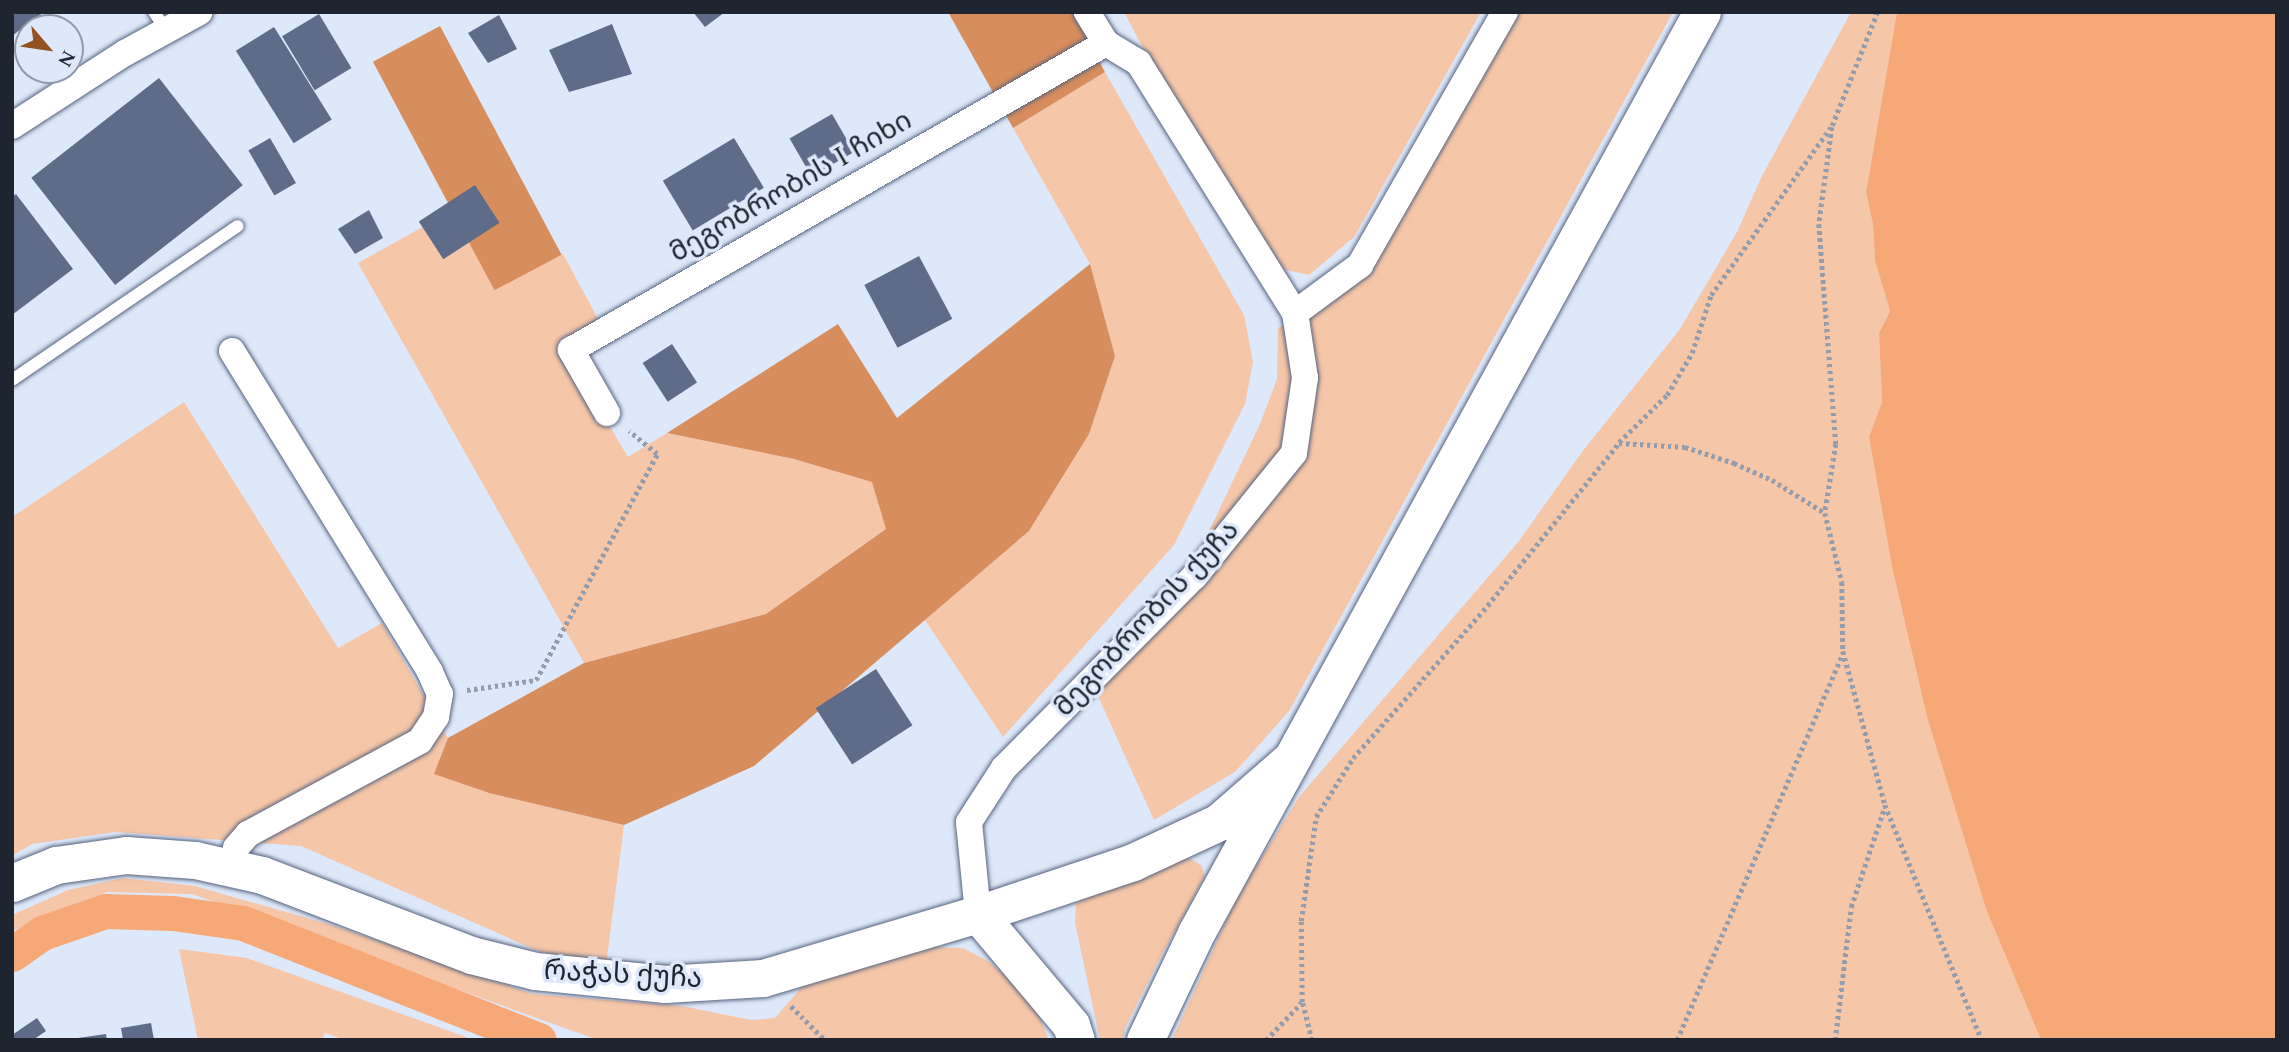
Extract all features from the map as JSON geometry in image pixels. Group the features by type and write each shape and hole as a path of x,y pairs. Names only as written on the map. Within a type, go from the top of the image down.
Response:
{"street":[{"path":"12,127 125,53 160,21 200,12"},
{"name":"მეგობრობის ქუჩა","path":"978,914 969,822 1004,768 1195,577 1294,453 1305,378 1295,313 1139,63 1106,43 1087,12"},
{"path":"1295,313 1360,265 1505,12"},
{"path":"1145,1040 1196,933 1702,12"},
{"name":"მეგობრობის I ჩიხი","path":"607,413 571,350 1106,43"},
{"path":"232,351 423,660 440,694 436,717 420,741 248,834 236,848 233,868"},
{"name":"რაჭას ქუჩა","path":"12,883 56,865 126,855 195,860 262,875 471,955 535,971 665,984 763,978 978,914 1133,862 1219,822 1290,760"},
{"path":"978,914 1071,1025 1076,1040"}],"lane":[{"path":"12,380 238,226"}],"path":[{"path":"1312,1040 1302,1002 1301,921 1316,817 1353,758 1483,611 1619,443 1667,395 1692,353 1711,295 1832,127 1878,12"},
{"path":"1832,127 1819,224 1836,444 1825,513 1842,582 1843,652 1885,805 1982,1040"},
{"path":"440,694 536,680 657,454 607,413"},
{"path":"1619,443 1685,447 1734,463 1772,480 1825,513"},
{"path":"1677,1040 1843,652"},
{"path":"1835,1040 1851,907 1885,805"},
{"path":"763,978 825,1040"},
{"path":"1266,1040 1302,1002"}],"shaded area":[{"path":"948,12 1073,12 1105,72 1013,128"},
{"path":"1124,12 1481,12 1354,237 1309,275 1258,264"},
{"path":"1515,12 1673,12 1289,711 1235,772 1154,820 1088,674 1191,569 1260,424 1277,379 1278,328 1327,304"},
{"path":"1851,12 1897,12 1866,192 1873,225 1875,261 1890,311 1879,333 1882,402 1869,437 1892,567 1927,717 1986,908 2041,1040 1172,1040 1236,899 1299,797 1519,541 1582,452 1680,329 1737,232 1761,178"},
{"path":"1897,12 2277,12 2277,1040 2041,1040 1986,909 1927,717 1892,567 1869,437 1882,402 1879,333 1890,311 1875,261 1873,225 1866,192"},
{"path":"440,26 562,255 494,290 373,62"},
{"path":"1105,72 1244,315 1253,362 1245,404 1174,545 1003,737 925,620 1029,531 1089,434 1115,356 1090,264 1013,128"},
{"path":"455,209 499,285 563,254 611,343 570,359 628,457 667,433 794,459 873,482 886,529 766,614 584,663 358,263"},
{"path":"1090,264 1115,356 1089,434 1029,531 754,766 624,825 489,793 434,774 448,738 584,663 766,614 886,529 872,482 794,459 667,433 838,324 897,418"},
{"path":"184,402 338,648 382,623 448,738 435,774 489,793 624,825 606,966 538,951 301,846 115,832 32,844 12,856 12,517"},
{"path":"1189,858 1201,865 1205,876 1125,1028 1123,1040 1100,1040 1075,923 1076,904 1089,892"},
{"path":"123,878 195,886 335,926 533,994 682,1006 751,1020 775,1018 806,982 924,947 963,948 988,961 1015,984 1037,1011 1049,1040 598,1040 192,894 107,892 12,931 12,915 68,890"},
{"path":"179,949 247,958 474,1040 345,1040 325,1033 322,1040 198,1040"}],"building":[{"path":"12,12 44,12 14,14 12,36"},
{"path":"693,12 725,12 705,27"},
{"path":"319,14 351,68 315,90 282,36"},
{"path":"499,15 517,49 488,63 468,33"},
{"path":"612,24 632,74 569,92 549,50"},
{"path":"274,27 332,119 294,143 236,51"},
{"path":"159,78 243,185 115,285 31,178"},
{"path":"832,114 854,152 812,177 790,138"},
{"path":"270,138 296,183 274,196 248,150"},
{"path":"734,138 764,188 693,230 663,181"},
{"path":"475,185 500,223 443,259 419,221"},
{"path":"16,194 73,269 12,315 12,197"},
{"path":"369,210 383,238 355,254 338,229"},
{"path":"919,256 952,319 898,348 864,285"},
{"path":"672,344 697,383 668,402 643,363"},
{"path":"876,669 912,725 852,764 816,708"},
{"path":"37,1018 46,1031 33,1040 12,1040 12,1035"},
{"path":"151,1023 154,1040 123,1040 121,1028"},
{"path":"106,1034 107,1040 78,1040 78,1038"}],"waterway":[{"path":"12,954 42,933 105,911 173,913 243,923 539,1040"}]}
